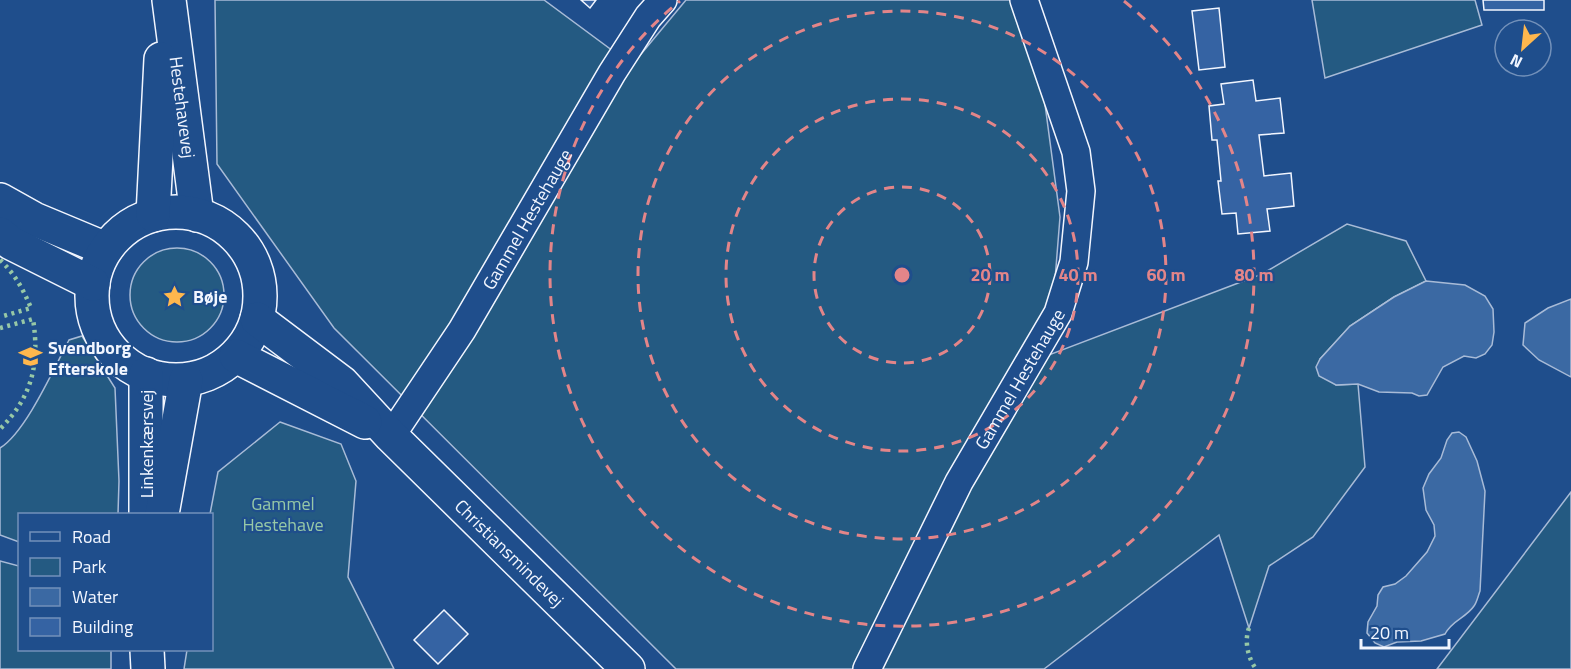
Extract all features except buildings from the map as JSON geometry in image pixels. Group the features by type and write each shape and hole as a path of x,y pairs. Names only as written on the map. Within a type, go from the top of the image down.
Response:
{"street":[{"name":"Hestehavevej","path":"167,0 197,215"},
{"name":"Hestehavevej","path":"153,215 167,0"},
{"name":"Gammel Hestehauge","path":"391,436 462,330 612,73 648,17 663,0"},
{"name":"Gammel Hestehauge","path":"867,669 959,482 1058,314 1074,262 1081,191 1076,152 1024,0"},
{"path":"0,200 34,219 106,249"},
{"path":"175,212 197,215 224,227 243,245 255,267 259,284 257,319 252,332 236,356 221,367 205,375 186,380 166,380 129,366 103,339 92,303 93,284 106,249 127,228 153,215 175,212"},
{"path":"0,234 11,243 93,284"},
{"name":"Christiansmindevej","path":"257,319 342,383 391,436 628,669"},
{"name":"Christiansmindevej","path":"236,356 391,436"},
{"name":"Linkenkærsvej","path":"146,374 147,513"},
{"name":"Linkenkærsvej","path":"162,513 186,380"},
{"path":"147,651 148,669"}],"green space":[{"path":"215,0 544,0 632,65 686,0 1017,0 1044,97 1060,217 1049,355 1262,274 1347,224 1406,241 1426,281 1394,297 1350,326 1320,359 1336,385 1358,384 1365,467 1313,537 1269,566 1249,628 1219,535 1044,669 676,669 334,328 217,164"},
{"path":"1312,0 1475,0 1482,25 1325,78"},
{"path":"168,248 186,248 211,261 221,277 224,295 221,313 211,329 186,342 168,342 143,329 130,304 130,286 143,261"},
{"path":"82,336 115,388 118,513 18,513 18,542 0,535 0,448 10,440 29,414 69,340"},
{"name":"Gammel Hestehave","path":"280,422 341,444 356,481 348,577 394,669 184,669 187,651 213,651 213,513 210,513 218,472"},
{"path":"1571,492 1571,669 1437,669"},
{"path":"0,561 18,566 18,651 111,651 111,669 0,669"}],"water":[{"path":"1426,281 1465,285 1485,296 1493,309 1494,332 1492,345 1485,354 1476,358 1464,356 1443,367 1427,395 1379,392 1358,384 1336,385 1319,376 1316,367 1320,359 1350,326 1394,297"},
{"path":"1571,299 1571,377 1539,360 1523,345 1525,323 1548,308"},
{"path":"1459,432 1466,437 1477,461 1485,491 1480,591 1471,610 1451,625 1445,634 1421,641 1397,642 1384,647 1375,643 1367,633 1368,622 1377,606 1378,595 1383,587 1395,584 1406,576 1427,552 1435,536 1434,525 1426,510 1423,488 1429,474 1441,458 1447,440 1452,433"}],"hedge":[{"path":"0,260 18,282 31,308 0,317"},
{"path":"0,328 33,319 35,335 31,379 20,405 0,429"},
{"path":"1249,628 1248,649 1256,669"}],"place":[{"name":"Bøje","path":"175,296"},
{"name":"Svendborg Efterskole","path":"30,357"}]}
